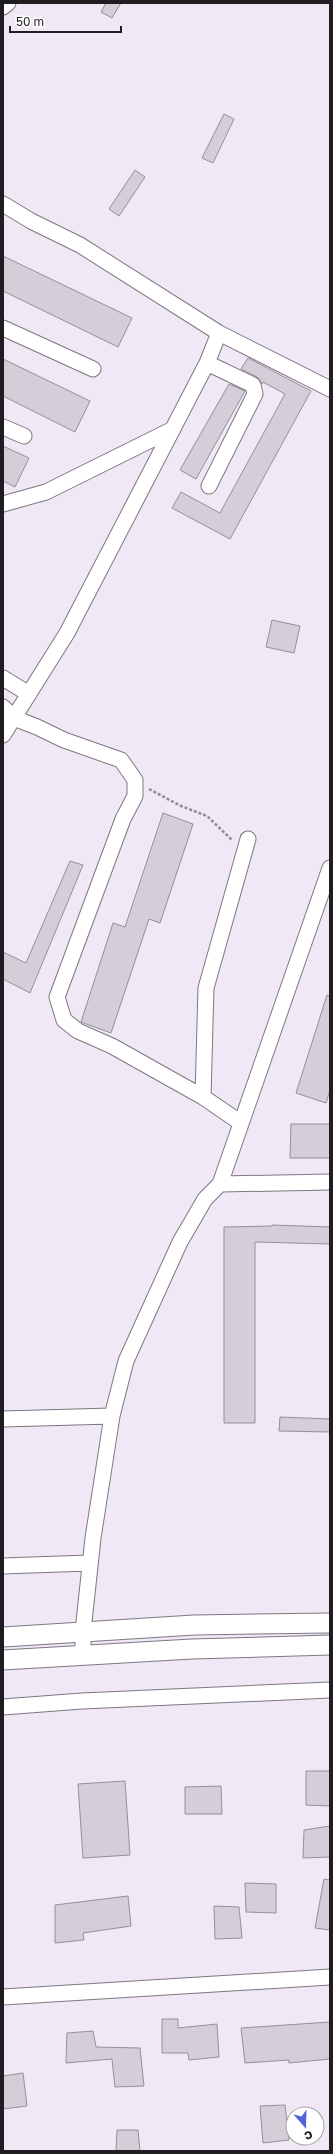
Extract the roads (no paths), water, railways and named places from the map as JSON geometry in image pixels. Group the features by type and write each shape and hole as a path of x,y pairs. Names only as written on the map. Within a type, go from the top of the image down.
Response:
{"main road":[{"path":"3,1637 83,1630 194,1625 330,1623"},
{"path":"3,1660 192,1649 330,1645"}],"street":[{"path":"3,7 8,3"},
{"path":"3,204 80,245 219,333 330,389"},
{"path":"3,328 93,369"},
{"path":"3,735 67,633 207,363 219,333"},
{"path":"207,363 252,385 255,394 209,486"},
{"path":"3,427 24,436"},
{"path":"3,504 46,492 173,429"},
{"path":"3,678 29,694"},
{"path":"3,708 14,718 64,740 121,760 135,780 135,796 123,819 57,997 64,1020 78,1031 112,1046 203,1097 241,1123"},
{"path":"203,1097 206,988 246,846"},
{"path":"83,1655 83,1630 89,1563 112,1416 126,1362 180,1242 205,1199 220,1184 330,868"},
{"path":"220,1184 330,1182"},
{"path":"3,1419 112,1416"},
{"path":"3,1566 89,1563"},
{"path":"3,1708 82,1701 330,1690"},
{"path":"3,1997 330,1977"}]}
